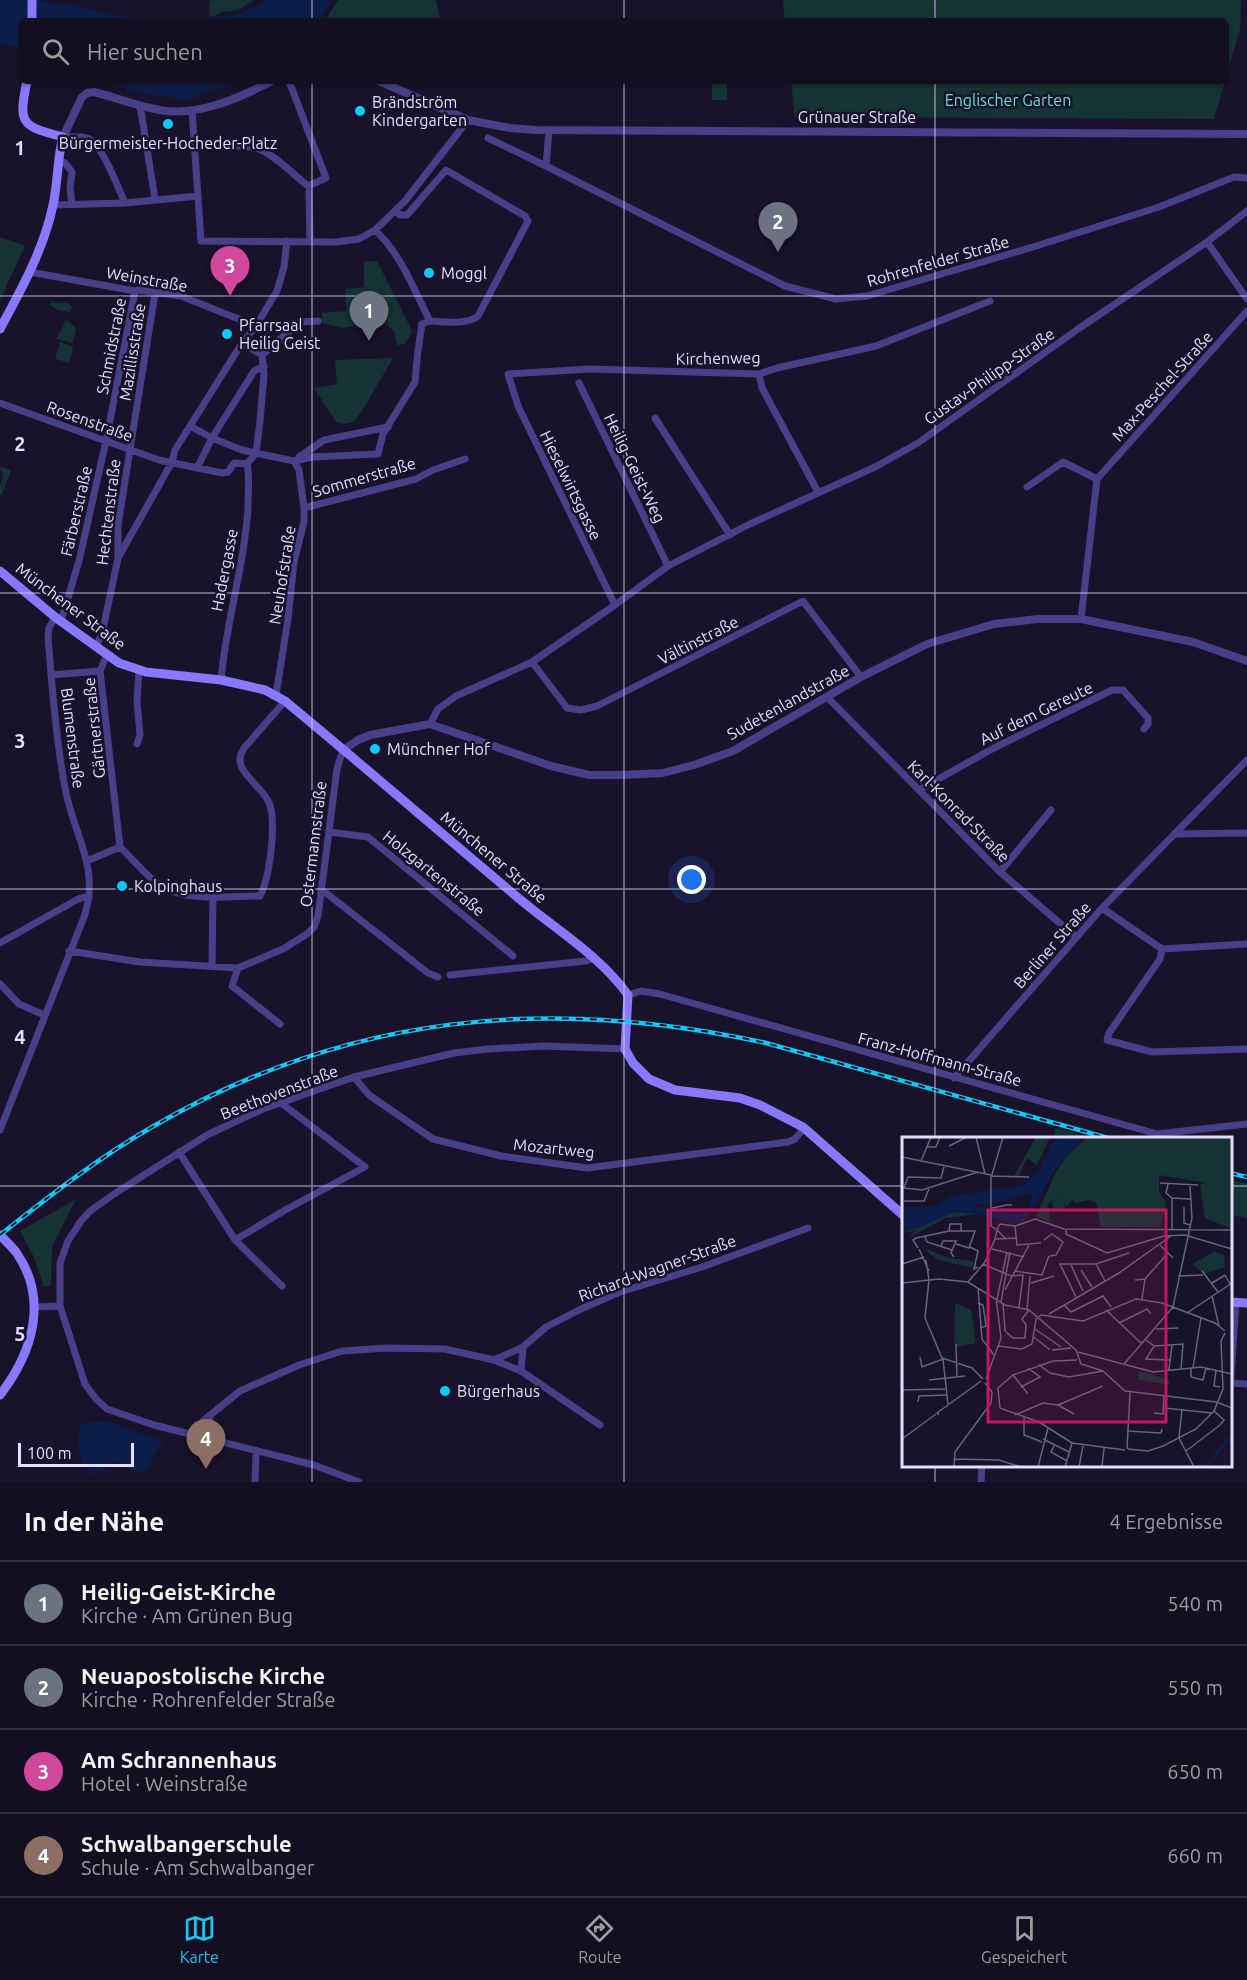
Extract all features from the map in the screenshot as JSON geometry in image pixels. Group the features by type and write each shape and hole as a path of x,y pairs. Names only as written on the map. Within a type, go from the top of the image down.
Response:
{"main road":[{"path":"32,0 32,18"},
{"path":"0,329 30,272 53,205 63,137 27,124 23,118 22,107 26,84"},
{"name":"Münchener Straße","path":"0,571 58,619 119,663 139,669 220,680 265,690 285,701 524,903 594,958 628,995"},
{"path":"628,995 626,1049 633,1063 649,1079 675,1090 740,1098 785,1117 804,1128 902,1215"},
{"path":"0,1235 16,1252 27,1272 36,1307 32,1331 25,1350 9,1383 0,1395"},
{"path":"1233,1302 1247,1303"}],"street":[{"path":"125,203 94,142 86,137 63,137 82,97 94,92 166,111 192,110 243,95 266,84"},
{"path":"290,84 326,178 308,189"},
{"name":"Grünauer Straße","path":"386,84 468,120 510,128 1247,134"},
{"path":"140,105 155,198"},
{"path":"192,110 201,241 336,242 359,239 375,230 396,211 468,120"},
{"path":"546,165 549,130"},
{"name":"Rohrenfelder Straße","path":"489,138 785,286 836,299 867,296 921,281 1159,207 1234,177 1247,178"},
{"path":"194,146 224,145 259,149 283,165 308,189 310,241"},
{"path":"58,160 65,163 72,172 70,188 72,204"},
{"path":"190,426 242,450 294,460 378,454 383,434 415,382 422,324 430,321 474,319 478,316 528,221 525,216 446,170 407,215 396,211"},
{"path":"53,205 125,203 155,198 198,196"},
{"name":"Gustav-Philipp-Straße","path":"430,724 438,709 456,696 532,662 668,566 818,492 875,467 918,443 1071,334 1207,242 1247,211"},
{"path":"375,230 388,242 396,254 430,321"},
{"path":"118,558 172,462 175,450 242,343 256,326 276,291 284,267 287,241"},
{"path":"1207,242 1246,295"},
{"name":"Weinstraße","path":"30,272 135,291 182,296 256,326"},
{"name":"Schmidstraße","path":"106,441 135,291"},
{"name":"Mazillisstraße","path":"129,450 155,293"},
{"name":"Kirchenweg","path":"507,374 590,369 759,374 876,346 990,302"},
{"name":"Max-Peschel-Straße","path":"1096,479 1247,312"},
{"path":"262,355 300,322 318,321"},
{"path":"242,343 262,355 264,366 256,453 247,464"},
{"path":"197,468 212,438 254,371 264,366"},
{"name":"Hieselwirtsgasse","path":"507,374 518,406 615,605"},
{"path":"759,374 762,388 818,492"},
{"name":"Heilig-Geist-Weg","path":"579,383 668,566"},
{"name":"Rosenstraße","path":"0,403 159,460 222,474 228,472 234,463 247,464"},
{"path":"655,418 730,535"},
{"path":"294,460 324,440 388,427"},
{"name":"Färberstraße","path":"58,619 79,561 106,441"},
{"name":"Hechtenstraße","path":"96,646 102,634 118,558 118,525 129,450"},
{"name":"Sommerstraße","path":"304,508 416,479 433,470 465,459"},
{"name":"Neuhofstraße","path":"276,695 294,562 304,522 299,470 294,460"},
{"path":"1028,487 1063,462 1096,479 1081,619"},
{"name":"Hadergasse","path":"220,680 224,645 247,526 249,473 247,464"},
{"name":"Vältinstraße","path":"532,662 567,708 581,710 597,706 803,601 861,677"},
{"name":"Blumenstraße","path":"0,1130 86,910 89,896 90,874 69,811 57,733 48,637 49,628 58,619"},
{"name":"Sudetenlandstraße","path":"343,750 370,735 430,724 551,766 589,775 663,773 701,763 733,751 861,677 927,644 994,624 1036,619 1081,619 1205,645 1247,661"},
{"name":"Gärtnerstraße","path":"107,654 100,671 120,848"},
{"path":"137,744 140,735 137,702 139,669"},
{"path":"51,675 100,671"},
{"name":"Auf dem Gereute","path":"919,790 992,749 1112,690 1123,690 1148,718 1149,724 1144,729"},
{"name":"Karl-Konrad-Straße","path":"828,698 1000,873 1076,938"},
{"path":"87,861 120,848 152,879 182,895 260,896 264,887 271,848 270,804 244,772 239,760 240,753 285,701"},
{"name":"Ostermannstraße","path":"69,951 140,962 238,968 283,949 307,934 314,927 318,916 338,762 343,750"},
{"name":"Berliner Straße","path":"954,1078 1102,908 1247,760"},
{"path":"1000,873 1051,810"},
{"name":"Holzgartenstraße","path":"329,832 368,837 513,956"},
{"path":"1175,834 1247,833"},
{"path":"321,889 428,973 438,977"},
{"path":"0,943 78,899 89,896"},
{"path":"212,966 213,896"},
{"path":"1102,908 1162,949 1247,944"},
{"path":"1162,949 1160,959 1109,1033 1107,1040 1152,1052 1247,1049"},
{"path":"450,975 586,961 594,958"},
{"path":"238,968 232,986 280,1024"},
{"path":"0,984 19,1004 44,1015"},
{"name":"Franz-Hoffmann-Straße","path":"628,995 641,992 660,994 1158,1134 1247,1124"},
{"name":"Beethovenstraße","path":"359,1482 314,1465 140,1421 107,1409 96,1400 85,1384 60,1306 60,1263 68,1241 90,1211 207,1135 281,1103 354,1077 454,1053 488,1049 544,1046 626,1049"},
{"name":"Mozartweg","path":"354,1077 369,1095 434,1139 501,1156 587,1168 788,1142 795,1139 804,1128"},
{"path":"235,1239 365,1167 281,1103"},
{"path":"179,1152 235,1239 282,1286"},
{"name":"Richard-Wagner-Straße","path":"494,1360 523,1347 546,1327 618,1293 702,1267 808,1228"},
{"path":"1232,1342 1233,1302"},
{"path":"36,1307 60,1306"},
{"path":"521,1371 523,1347"},
{"path":"194,1434 210,1415 240,1391 299,1365 342,1351 387,1348 445,1349 494,1360 521,1371 600,1425"},
{"path":"1232,1383 1247,1384"},
{"path":"208,1437 210,1415"},
{"path":"255,1482 256,1451"},
{"path":"981,1482 982,1467"}],"green space":[{"path":"210,0 254,0 238,10 221,12 212,17 209,15"},
{"path":"338,0 436,0 439,18 327,18"},
{"path":"783,0 1241,0 1240,29 1229,67 1229,18 785,18"},
{"path":"712,84 727,84 727,100 712,100"},
{"name":"Englischer Garten","path":"791,84 1224,84 1214,119 795,117"},
{"path":"0,237 25,246 0,300"},
{"path":"377,261 412,331 406,343 397,346 394,331 386,324 370,322 344,328 322,323 322,313 346,311 345,289 364,287 364,262"},
{"path":"51,302 68,303 72,307 70,312 59,310 49,305"},
{"path":"66,320 76,328 73,343 56,339"},
{"path":"60,342 73,347 70,363 55,359"},
{"path":"393,358 354,422 344,424 336,422 314,388 337,384 335,360"},
{"path":"0,467 11,470 2,495 0,495 0,486 3,477"},
{"path":"1055,1128 1087,1137 1054,1137"},
{"path":"1232,1180 1247,1184 1247,1218 1232,1215"},
{"path":"76,1199 52,1247 51,1286 44,1287 34,1257 20,1231"}],"water":[{"path":"0,0 35,0 131,18 18,18 18,48 0,43"},
{"path":"268,0 332,0 322,18 210,18 237,15"},
{"path":"111,84 235,84 197,95 197,98 177,100 177,97 143,94"},
{"path":"107,1421 163,1441 144,1473 115,1461 97,1474 89,1473 79,1451 80,1426 90,1422"}],"railway":[{"path":"0,1235 55,1192 112,1152 152,1127 225,1089 300,1059 374,1038 450,1025 527,1019 606,1020 685,1028 766,1043 1104,1137"},
{"path":"1232,1173 1247,1177"}],"place":[{"name":"Brändström Kindergarten","path":"360,111"},
{"name":"Bürgermeister-Hocheder-Platz","path":"168,124"},
{"name":"Neuapostolische Kirche","path":"778,252"},
{"name":"Moggl","path":"429,273"},
{"name":"Am Schrannenhaus","path":"230,296"},
{"name":"Pfarrsaal Heilig Geist","path":"227,334"},
{"name":"Heilig-Geist-Kirche","path":"369,341"},
{"name":"Münchner Hof","path":"375,749"},
{"name":"Kolpinghaus","path":"122,886"},
{"name":"Bürgerhaus","path":"445,1391"},
{"name":"Schwalbangerschule","path":"206,1469"}]}
